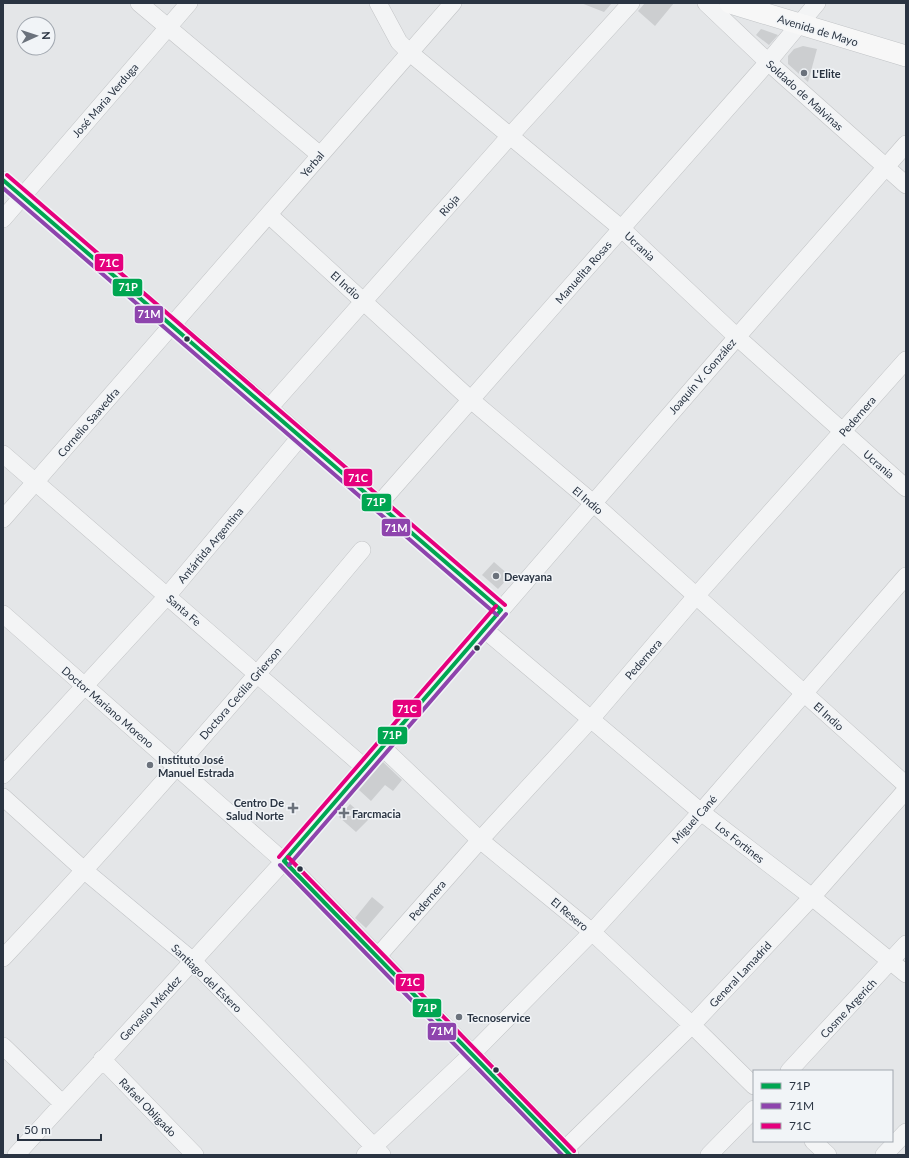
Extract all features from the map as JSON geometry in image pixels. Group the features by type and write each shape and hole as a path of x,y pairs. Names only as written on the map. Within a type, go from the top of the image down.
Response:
{"main road":[{"name":"Avenida de Mayo","path":"730,3 798,25 906,56"}],"street":[{"path":"139,3 320,155"},
{"name":"José Maria Verduga","path":"3,219 189,3"},
{"name":"Ucrania","path":"378,3 399,42 409,52 509,137 622,229 736,337 842,433 906,488"},
{"name":"Yerbal","path":"172,325 453,3"},
{"name":"Rioja","path":"269,408 509,137 631,3"},
{"name":"Soldado de Malvinas","path":"706,3 768,62 885,168 906,185"},
{"name":"Manuelita Rosas","path":"379,504 768,62 817,3"},
{"name":"Joaquín V. González","path":"382,747 485,630 736,337 906,144"},
{"path":"3,180 269,408 501,610"},
{"name":"El Indio","path":"269,215 470,400 593,503 906,785"},
{"name":"Cornelio Saavedra","path":"3,519 172,325"},
{"name":"Pedernera","path":"378,956 480,840 591,719 696,596 906,360"},
{"name":"Antártida Argentina","path":"3,775 168,595 300,436"},
{"name":"Santa Fe","path":"3,454 35,483 168,595 364,767"},
{"name":"Doctora Cecilia Grierson","path":"3,958 84,871 258,674 362,550"},
{"name":"Miguel Cané","path":"374,1152 592,932 701,812 906,576"},
{"name":"Doctor Mariano Moreno","path":"3,614 284,861 568,1152"},
{"name":"Los Fortines","path":"485,630 701,812 812,898 906,974"},
{"name":"Gervasio Méndez","path":"16,1155 284,861 382,747"},
{"name":"El Resero","path":"382,747 480,840 592,932 692,1025 753,1085"},
{"name":"General Lamadrid","path":"568,1152 692,1025 812,898 906,790"},
{"name":"Santiago del Estero","path":"3,796 84,871 193,961 374,1152"},
{"name":"Cosme Argerich","path":"791,1070 906,944"},
{"path":"3,1046 62,1103"},
{"name":"Rafael Obligado","path":"102,1059 195,1155"},
{"path":"710,1155 753,1110"},
{"path":"884,1155 906,1132"},
{"path":"814,1142 828,1155"}],"building":[{"path":"581,3 612,3 604,12"},
{"path":"645,3 674,3 655,26 638,11"},
{"path":"761,29 778,35 769,45 756,35"},
{"name":"L'Elite","path":"803,46 817,49 808,82 788,64 788,56 794,49"},
{"name":"Devayana","path":"494,562 510,576 498,589 482,575"},
{"path":"383,762 402,780 393,791 385,785 371,801 359,790"},
{"path":"350,804 368,820 356,832 339,817"},
{"path":"372,897 384,907 366,928 355,918"}],"transit line":[{"name":"71C","path":"7,175 505,605"},
{"name":"71P","path":"3,180 501,610"},
{"name":"71M","path":"3,188 497,615"},
{"name":"71C","path":"279,857 496,606"},
{"name":"71P","path":"284,861 501,610"},
{"name":"71M","path":"289,865 506,614"},
{"name":"71C","path":"288,857 574,1151"},
{"name":"71P","path":"284,861 570,1155"},
{"name":"71M","path":"280,865 562,1155"}],"place":[{"name":"L'Elite","path":"804,73"},
{"name":"Devayana","path":"496,576"},
{"name":"Instituto José Manuel Estrada","path":"150,765"},
{"name":"Centro De Salud Norte","path":"293,808"},
{"name":"Farcmacia","path":"344,813"},
{"name":"Tecnoservice","path":"459,1017"}]}
